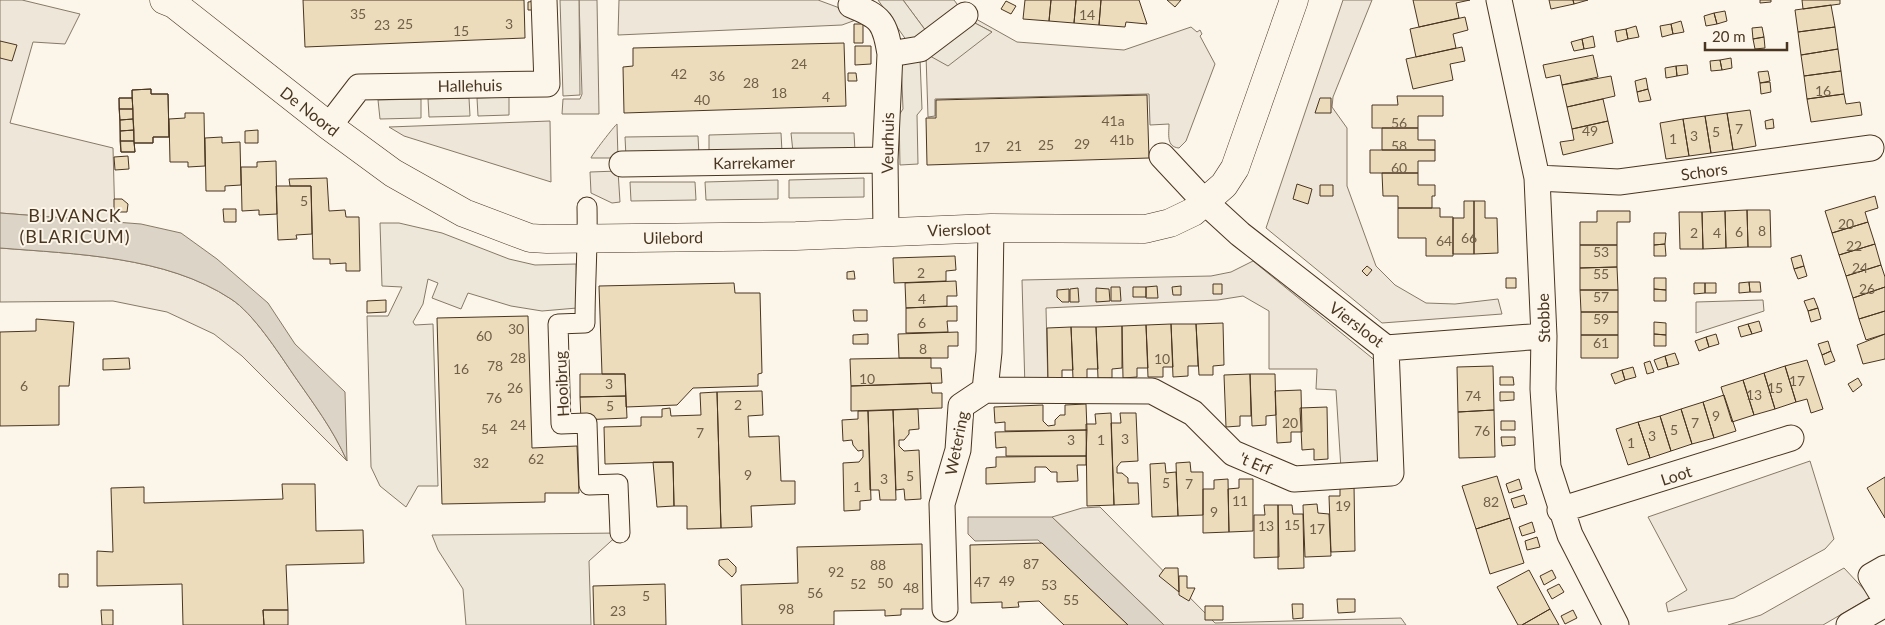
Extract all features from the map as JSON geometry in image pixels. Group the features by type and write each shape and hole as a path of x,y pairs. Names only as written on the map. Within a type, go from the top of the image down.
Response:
{"street":[{"name":"Hallehuis","path":"328,126 359,87 547,84 544,0"},
{"name":"Viersloot","path":"886,232 991,228 1145,229 1170,223 1193,212 1224,185 1235,168 1294,0"},
{"name":"Stobbe","path":"1499,0 1537,178 1544,336 1543,389 1549,476 1573,542 1616,625"},
{"name":"De Noord","path":"171,1 328,126 392,173 464,213"},
{"name":"Veurhuis","path":"851,5 871,13 884,24 890,54 886,160 886,232"},
{"path":"890,54 920,49 965,15"},
{"name":"Schors","path":"1537,178 1618,182 1871,148"},
{"name":"Viersloot","path":"1162,156 1204,202 1240,234 1386,348 1544,336"},
{"name":"Karrekamer","path":"622,164 886,160"},
{"name":"Hooibrug","path":"588,207 588,257 584,291 585,323 558,324 561,424 587,424 589,485 618,484 620,533"},
{"name":"Uilebord","path":"464,213 530,238 796,236 886,232"},
{"path":"985,390 989,352 991,228"},
{"name":"'t Erf","path":"985,390 1152,391 1193,413 1233,454 1294,479 1391,473 1386,348"},
{"name":"Wetering","path":"945,617 942,504 958,450 961,406 985,390"},
{"name":"Loot","path":"1560,510 1791,438"},
{"path":"1885,568 1871,576 1885,599"},
{"path":"1849,625 1885,604"}],"shaded area":[{"path":"0,0 22,0 80,14 65,44 33,42 10,123 113,148 115,222 0,213"},
{"path":"560,0 579,0 580,95 563,96"},
{"path":"579,0 597,0 599,114 562,114 563,99 580,99 582,94"},
{"path":"619,0 818,0 864,17 842,25 618,35"},
{"path":"878,0 903,0 926,31 909,44"},
{"path":"903,0 954,0 960,8 926,31"},
{"path":"1343,0 1372,0 1333,97 1332,107 1347,128 1347,186 1376,266 1395,285 1426,303 1455,304 1498,299 1502,314 1382,323 1266,228"},
{"path":"976,19 1017,42 1124,50 1191,27 1197,32 1200,30 1202,34 1200,36 1215,64 1186,141 1179,148 1170,143 1169,124 1150,125 1149,94 935,99 935,116 928,117 926,55 992,32 973,22"},
{"path":"973,22 992,32 948,66 930,56"},
{"path":"920,59 922,109 917,115 918,164 900,165 899,115 903,109 901,60"},
{"path":"509,97 509,115 478,116 477,98"},
{"path":"469,98 470,116 429,117 428,99"},
{"path":"421,99 421,118 380,119 378,100"},
{"path":"550,121 551,182 404,136 389,127"},
{"path":"617,124 618,158 591,158 603,141"},
{"path":"781,133 782,152 709,153 709,135"},
{"path":"791,133 854,133 855,151 793,152"},
{"path":"698,136 699,155 626,157 625,137"},
{"path":"618,171 620,202 612,203 591,193 590,172"},
{"path":"864,178 864,197 789,198 789,180"},
{"path":"778,180 778,199 706,200 705,182"},
{"path":"630,182 695,182 696,200 631,201"},
{"path":"0,213 141,224 181,233 217,259 268,303 295,344 345,392 347,461 322,416 273,344 248,314 231,299 205,285 178,274 149,266 89,255 0,248"},
{"path":"380,223 399,223 442,233 509,259 535,265 576,264 577,308 542,311 511,306 468,293 461,309 432,298 438,283 428,279 423,304 413,322 415,325 433,324 438,486 418,486 406,507 380,486 371,467 367,316 388,316 402,287 382,286"},
{"path":"0,248 89,255 149,266 178,274 205,285 231,299 248,314 273,344 322,416 347,461 242,356 214,334 167,312 113,301 0,302"},
{"path":"1253,261 1377,362 1382,466 1341,469 1336,390 1316,389 1317,369 1269,369 1269,311 1243,296 1218,300 1046,308 1048,388 1025,389 1022,280 1211,276 1231,272"},
{"path":"1763,300 1764,311 1696,333 1696,302"},
{"path":"1810,461 1834,539 1825,549 1734,598 1668,612 1666,603 1687,590 1648,517"},
{"path":"1100,507 1215,623 1401,618 1406,625 1164,625 1052,517 1082,508"},
{"path":"968,517 1052,517 1164,625 1128,625 1038,540 975,541 968,534"},
{"path":"620,533 589,561 591,625 466,625 463,589 438,550 432,535"},
{"path":"1844,568 1871,597 1823,625 1728,625 1761,615"}],"building":[{"path":"303,0 524,0 525,38 305,47"},
{"path":"1025,0 1051,0 1049,21 1023,19"},
{"path":"1051,0 1076,0 1074,23 1049,21"},
{"path":"1076,0 1101,0 1099,25 1074,23"},
{"path":"1101,0 1139,0 1147,24 1126,22 1125,27 1099,25"},
{"path":"1167,0 1181,0 1175,7"},
{"path":"1413,0 1470,0 1456,3 1459,18 1419,27"},
{"path":"1549,0 1573,0 1574,4 1551,9"},
{"path":"1573,0 1588,0 1574,4"},
{"path":"1760,0 1771,0 1771,2 1760,3"},
{"path":"1802,0 1840,0 1840,4 1803,9"},
{"path":"536,1 537,10 528,10 528,2"},
{"path":"1006,1 1016,6 1011,14 1001,9"},
{"path":"1831,5 1835,27 1798,32 1795,10"},
{"path":"1725,11 1727,21 1717,24 1714,13"},
{"path":"1714,13 1717,24 1706,26 1704,16"},
{"path":"1465,17 1468,30 1453,34 1456,48 1416,57 1410,29"},
{"path":"1681,21 1684,32 1673,34 1671,24"},
{"path":"854,24 863,24 863,43 854,43"},
{"path":"1671,24 1673,34 1662,37 1660,26"},
{"path":"1636,26 1639,37 1628,39 1626,29"},
{"path":"1762,27 1764,37 1753,39 1752,28"},
{"path":"1835,27 1838,49 1801,55 1798,32"},
{"path":"1626,29 1628,39 1617,42 1615,31"},
{"path":"1593,36 1595,47 1584,49 1582,39"},
{"path":"1764,37 1765,48 1755,49 1753,39"},
{"path":"1582,39 1584,49 1574,51 1571,42"},
{"path":"0,41 17,45 12,61 0,58"},
{"path":"844,43 846,106 624,113 623,67 633,66 633,48"},
{"path":"855,46 871,46 871,64 855,65"},
{"path":"1462,47 1465,61 1450,64 1453,80 1413,89 1406,59"},
{"path":"1838,49 1841,71 1804,76 1801,55"},
{"path":"1593,55 1598,77 1562,85 1560,75 1546,78 1543,65"},
{"path":"1731,58 1732,68 1722,70 1720,60"},
{"path":"1720,60 1722,70 1711,71 1710,61"},
{"path":"1687,65 1688,74 1677,76 1676,66"},
{"path":"1676,66 1677,76 1666,78 1665,68"},
{"path":"1768,71 1770,81 1760,83 1758,72"},
{"path":"1841,71 1844,94 1807,99 1804,76"},
{"path":"848,73 856,73 857,81 848,81"},
{"path":"1611,76 1615,96 1567,107 1562,85"},
{"path":"1646,78 1648,89 1637,92 1635,81"},
{"path":"1770,82 1771,92 1761,94 1760,83"},
{"path":"151,89 151,94 168,94 169,137 153,137 153,143 134,143 132,90"},
{"path":"151,89 151,94 168,94 169,137 153,137 153,143 134,143 135,152 121,152 119,98 132,98 132,90"},
{"path":"1648,89 1651,100 1639,102 1637,92"},
{"path":"1844,94 1846,104 1860,102 1862,115 1811,122 1807,99"},
{"path":"1147,95 1149,158 927,165 926,118 936,118 936,100"},
{"path":"1397,96 1443,96 1443,116 1418,116 1418,128 1372,128 1372,105 1398,105"},
{"path":"119,98 132,98 133,109 119,109"},
{"path":"1320,98 1331,98 1331,113 1315,113"},
{"path":"1603,99 1608,121 1572,129 1567,107"},
{"path":"119,109 133,109 133,119 120,120"},
{"path":"1750,110 1756,146 1733,150 1727,113"},
{"path":"185,113 204,113 205,166 188,167 188,162 170,162 169,119 185,118"},
{"path":"1727,113 1733,150 1711,153 1705,116"},
{"path":"1705,116 1711,153 1689,156 1683,119"},
{"path":"133,119 134,130 120,131 120,120"},
{"path":"1683,119 1689,156 1666,159 1660,123"},
{"path":"1773,119 1774,128 1766,129 1765,121"},
{"path":"1608,121 1613,143 1563,155 1560,142 1574,140 1572,129"},
{"path":"1382,128 1418,128 1418,140 1435,140 1435,150 1382,150"},
{"path":"134,130 134,141 120,141 120,131"},
{"path":"258,130 258,143 245,143 245,131"},
{"path":"222,137 222,143 240,142 241,185 225,186 225,191 206,191 205,138"},
{"path":"120,141 134,141 135,152 121,152"},
{"path":"1370,150 1435,150 1435,161 1418,161 1418,173 1370,173"},
{"path":"128,156 129,169 115,170 114,157"},
{"path":"276,161 277,214 259,215 259,210 242,211 241,167 257,167 257,162"},
{"path":"1382,173 1418,173 1418,185 1435,185 1435,196 1432,196 1432,208 1398,208 1398,196 1383,196"},
{"path":"327,178 329,211 345,210 346,217 359,217 360,271 346,271 346,263 330,264 330,259 313,259 311,186 290,186 289,179"},
{"path":"1297,184 1312,189 1308,204 1293,199"},
{"path":"1320,185 1333,185 1333,196 1320,196"},
{"path":"276,186 311,186 312,234 296,235 297,239 278,240"},
{"path":"1875,196 1878,208 1865,212 1868,222 1832,233 1825,211"},
{"path":"114,199 122,199 128,204 127,212 114,212"},
{"path":"1464,201 1474,201 1474,254 1453,254 1453,218 1464,218"},
{"path":"1474,201 1485,201 1485,218 1497,218 1498,253 1474,254"},
{"path":"1398,208 1440,208 1440,217 1453,217 1453,256 1426,256 1426,238 1398,238"},
{"path":"223,209 236,209 236,222 224,222"},
{"path":"1747,210 1748,247 1726,248 1725,211"},
{"path":"1747,210 1770,210 1771,247 1748,247"},
{"path":"1597,211 1630,211 1630,222 1617,222 1617,245 1580,245 1580,222 1597,222"},
{"path":"1725,211 1726,248 1703,249 1702,212"},
{"path":"1679,212 1702,212 1703,249 1680,249"},
{"path":"1868,222 1875,244 1839,255 1832,233"},
{"path":"1654,233 1666,233 1665,244 1654,245"},
{"path":"1665,244 1666,256 1654,256 1654,245"},
{"path":"1875,244 1881,265 1846,276 1839,255"},
{"path":"1580,245 1617,245 1617,267 1580,268"},
{"path":"1801,255 1804,266 1794,269 1791,258"},
{"path":"955,256 956,270 946,271 946,281 894,283 893,258"},
{"path":"1881,265 1885,277 1885,287 1853,298 1846,276"},
{"path":"1367,266 1372,270 1367,276 1362,271"},
{"path":"1804,266 1807,276 1798,279 1794,269"},
{"path":"1617,267 1618,290 1580,290 1580,268"},
{"path":"854,271 855,279 847,279 847,272"},
{"path":"1506,278 1516,278 1516,288 1506,288"},
{"path":"1654,278 1666,278 1666,290 1654,289"},
{"path":"956,281 957,296 947,296 947,306 906,308 905,283"},
{"path":"1749,282 1760,282 1761,292 1750,292"},
{"path":"1749,282 1750,292 1739,293 1739,283"},
{"path":"734,283 735,293 760,293 762,373 758,374 758,386 693,388 677,405 626,407 625,374 602,374 599,286"},
{"path":"1694,283 1705,283 1705,293 1694,294"},
{"path":"1705,283 1716,283 1716,293 1705,293"},
{"path":"1213,284 1222,284 1222,294 1213,294"},
{"path":"1157,286 1158,298 1146,298 1146,287"},
{"path":"1181,286 1181,295 1173,295 1172,287"},
{"path":"1111,287 1120,287 1121,301 1111,301"},
{"path":"1133,287 1146,287 1146,297 1133,297"},
{"path":"1885,287 1885,311 1859,319 1853,298"},
{"path":"1078,288 1079,302 1070,302 1070,289"},
{"path":"1096,288 1109,289 1110,301 1096,302"},
{"path":"1069,289 1069,302 1062,302 1057,297 1057,290"},
{"path":"1654,289 1666,290 1666,301 1654,301"},
{"path":"1580,290 1618,290 1618,312 1581,312"},
{"path":"1814,298 1818,308 1808,311 1804,301"},
{"path":"386,300 386,312 367,313 367,301"},
{"path":"957,306 957,321 947,321 948,332 906,333 906,308"},
{"path":"1818,308 1821,319 1811,322 1808,311"},
{"path":"853,310 867,310 867,321 854,321"},
{"path":"1885,311 1885,334 1866,340 1859,319"},
{"path":"1581,312 1618,312 1618,335 1581,335"},
{"path":"528,316 532,448 577,446 579,493 545,493 545,502 442,504 437,318"},
{"path":"36,319 74,322 69,386 59,386 59,425 0,426 0,332 36,331"},
{"path":"1759,321 1762,331 1752,334 1748,324"},
{"path":"1654,322 1666,323 1666,335 1654,334"},
{"path":"1223,323 1224,365 1213,366 1213,375 1199,375 1196,324"},
{"path":"1171,324 1196,324 1198,366 1188,366 1188,376 1173,377"},
{"path":"1171,324 1173,367 1163,367 1163,377 1148,377 1146,325"},
{"path":"1748,324 1752,334 1741,337 1738,327"},
{"path":"1146,325 1148,368 1137,368 1137,377 1123,378 1122,326"},
{"path":"1122,326 1122,368 1112,369 1112,378 1098,378 1096,327"},
{"path":"1071,327 1073,370 1062,370 1062,379 1048,380 1047,328"},
{"path":"1071,327 1096,327 1098,369 1087,369 1087,378 1073,379"},
{"path":"958,332 958,346 948,346 948,358 899,358 898,334"},
{"path":"868,334 868,344 853,344 853,335"},
{"path":"1654,334 1666,335 1666,346 1654,346"},
{"path":"1716,334 1719,344 1709,347 1706,337"},
{"path":"1885,334 1885,359 1863,364 1857,345"},
{"path":"1581,335 1618,335 1618,358 1581,358"},
{"path":"1706,337 1709,347 1699,351 1695,341"},
{"path":"1828,341 1831,351 1822,355 1818,344"},
{"path":"1831,351 1835,361 1825,365 1822,355"},
{"path":"1675,353 1679,364 1668,367 1665,356"},
{"path":"1665,356 1668,367 1658,370 1654,360"},
{"path":"129,358 130,369 103,370 103,359"},
{"path":"931,358 931,368 941,368 942,383 851,386 850,359"},
{"path":"1807,360 1823,409 1811,413 1807,399 1796,402 1785,366"},
{"path":"1650,361 1654,372 1647,374 1644,363"},
{"path":"1493,366 1494,410 1458,412 1457,367"},
{"path":"1785,366 1796,402 1775,409 1764,373"},
{"path":"1633,367 1636,377 1625,380 1622,370"},
{"path":"1622,370 1625,380 1615,384 1611,374"},
{"path":"1764,373 1775,409 1754,415 1743,380"},
{"path":"580,374 625,374 626,396 580,397"},
{"path":"1250,374 1275,374 1276,415 1266,416 1266,425 1252,426"},
{"path":"1250,374 1251,416 1240,416 1240,426 1226,427 1224,375"},
{"path":"1500,377 1513,377 1514,385 1500,385"},
{"path":"1858,378 1862,385 1853,392 1848,384"},
{"path":"1743,380 1754,415 1732,422 1721,387"},
{"path":"931,383 932,393 942,393 942,408 851,411 851,386"},
{"path":"1301,390 1302,432 1291,432 1291,442 1277,443 1275,391"},
{"path":"762,391 763,415 748,416 749,437 779,436 781,481 795,481 795,504 751,506 752,527 721,528 717,392"},
{"path":"717,392 721,528 687,529 687,506 674,506 673,462 605,464 604,427 641,426 641,417 662,417 662,409 670,408 671,416 701,415 700,393"},
{"path":"1500,392 1514,392 1514,400 1500,401"},
{"path":"1724,395 1736,431 1714,438 1703,402"},
{"path":"626,396 627,418 581,420 580,397"},
{"path":"1703,402 1714,438 1692,444 1681,409"},
{"path":"1086,404 1087,430 1005,431 1005,422 995,423 994,407 1043,405 1043,421 1048,426 1055,425 1055,420 1060,415 1065,415 1065,405"},
{"path":"1327,407 1328,459 1314,460 1314,449 1302,450 1300,408"},
{"path":"918,409 919,429 909,430 909,434 904,440 899,440 899,446 904,451 919,450 921,499 905,500 904,489 896,490 893,410"},
{"path":"1681,409 1692,444 1671,451 1660,416"},
{"path":"893,410 896,500 880,500 879,490 870,490 868,411"},
{"path":"1494,410 1495,457 1459,458 1458,412"},
{"path":"858,411 868,411 871,500 860,501 860,510 844,511 843,463 859,462 863,457 863,450 858,451 853,445 852,440 843,441 842,420 858,419"},
{"path":"1111,413 1114,505 1087,506 1086,424 1096,424 1095,414"},
{"path":"1120,413 1136,413 1138,461 1121,462 1117,467 1117,473 1122,473 1128,478 1128,483 1138,483 1139,504 1114,505 1111,423 1121,423"},
{"path":"1660,416 1671,451 1650,458 1638,422"},
{"path":"1501,421 1515,421 1515,430 1501,430"},
{"path":"1638,422 1650,458 1628,465 1616,429"},
{"path":"1087,430 1086,456 1006,456 1006,447 996,448 995,432"},
{"path":"1501,437 1515,437 1515,445 1502,446"},
{"path":"1086,456 1086,465 1077,465 1078,481 1057,482 1057,472 1051,472 1046,467 1035,467 1035,482 986,484 986,468 996,467 996,457"},
{"path":"653,462 673,462 674,506 657,507"},
{"path":"1190,462 1191,472 1203,472 1203,515 1178,516 1176,463"},
{"path":"1165,463 1166,473 1176,472 1178,516 1152,517 1150,464"},
{"path":"1497,476 1510,518 1476,529 1462,486"},
{"path":"1885,477 1885,518 1867,488"},
{"path":"1228,479 1229,532 1203,533 1203,489 1214,489 1214,480"},
{"path":"1239,479 1253,479 1253,531 1229,532 1228,489 1239,488"},
{"path":"1519,479 1522,489 1509,493 1506,484"},
{"path":"282,484 315,484 316,531 363,530 364,563 286,565 288,610 263,610 264,625 183,625 182,584 97,586 97,551 113,552 111,488 144,487 144,503 283,499"},
{"path":"1354,485 1355,551 1331,552 1329,496 1340,496 1340,486"},
{"path":"1524,495 1527,504 1514,508 1511,499"},
{"path":"1317,504 1318,513 1329,514 1331,556 1305,557 1303,505"},
{"path":"1264,505 1278,505 1279,557 1254,558 1254,515 1265,515"},
{"path":"1278,505 1292,505 1293,514 1303,514 1304,568 1278,569"},
{"path":"1510,518 1524,563 1490,574 1476,529"},
{"path":"1532,522 1535,532 1522,536 1519,527"},
{"path":"1537,537 1540,547 1527,550 1525,541"},
{"path":"1042,543 1128,625 1064,625 1039,601 1018,602 1019,607 1002,608 1002,602 971,603 970,545"},
{"path":"922,544 923,609 901,609 901,615 885,616 885,610 834,611 834,625 742,625 741,585 798,583 797,547"},
{"path":"728,559 736,567 736,572 732,577 719,565 719,560"},
{"path":"1165,568 1178,568 1179,592 1159,576"},
{"path":"1529,570 1550,609 1522,625 1518,625 1497,587"},
{"path":"1552,570 1556,578 1544,585 1540,576"},
{"path":"59,574 68,574 68,587 59,587"},
{"path":"1179,576 1187,576 1187,588 1195,588 1189,601 1179,595"},
{"path":"665,584 666,625 594,625 593,586"},
{"path":"1559,584 1564,592 1552,599 1547,590"},
{"path":"1337,599 1355,599 1355,612 1338,613"},
{"path":"1292,604 1303,604 1303,618 1293,619"},
{"path":"1205,606 1223,606 1223,620 1205,620"},
{"path":"1550,609 1559,625 1522,625"},
{"path":"101,610 113,610 113,625 102,625"},
{"path":"263,610 288,610 288,625 264,625"},
{"path":"1573,610 1577,618 1565,624 1561,616"}],"district":[{"name":"BIJVANCK (BLARICUM)","path":"75,225"}]}
